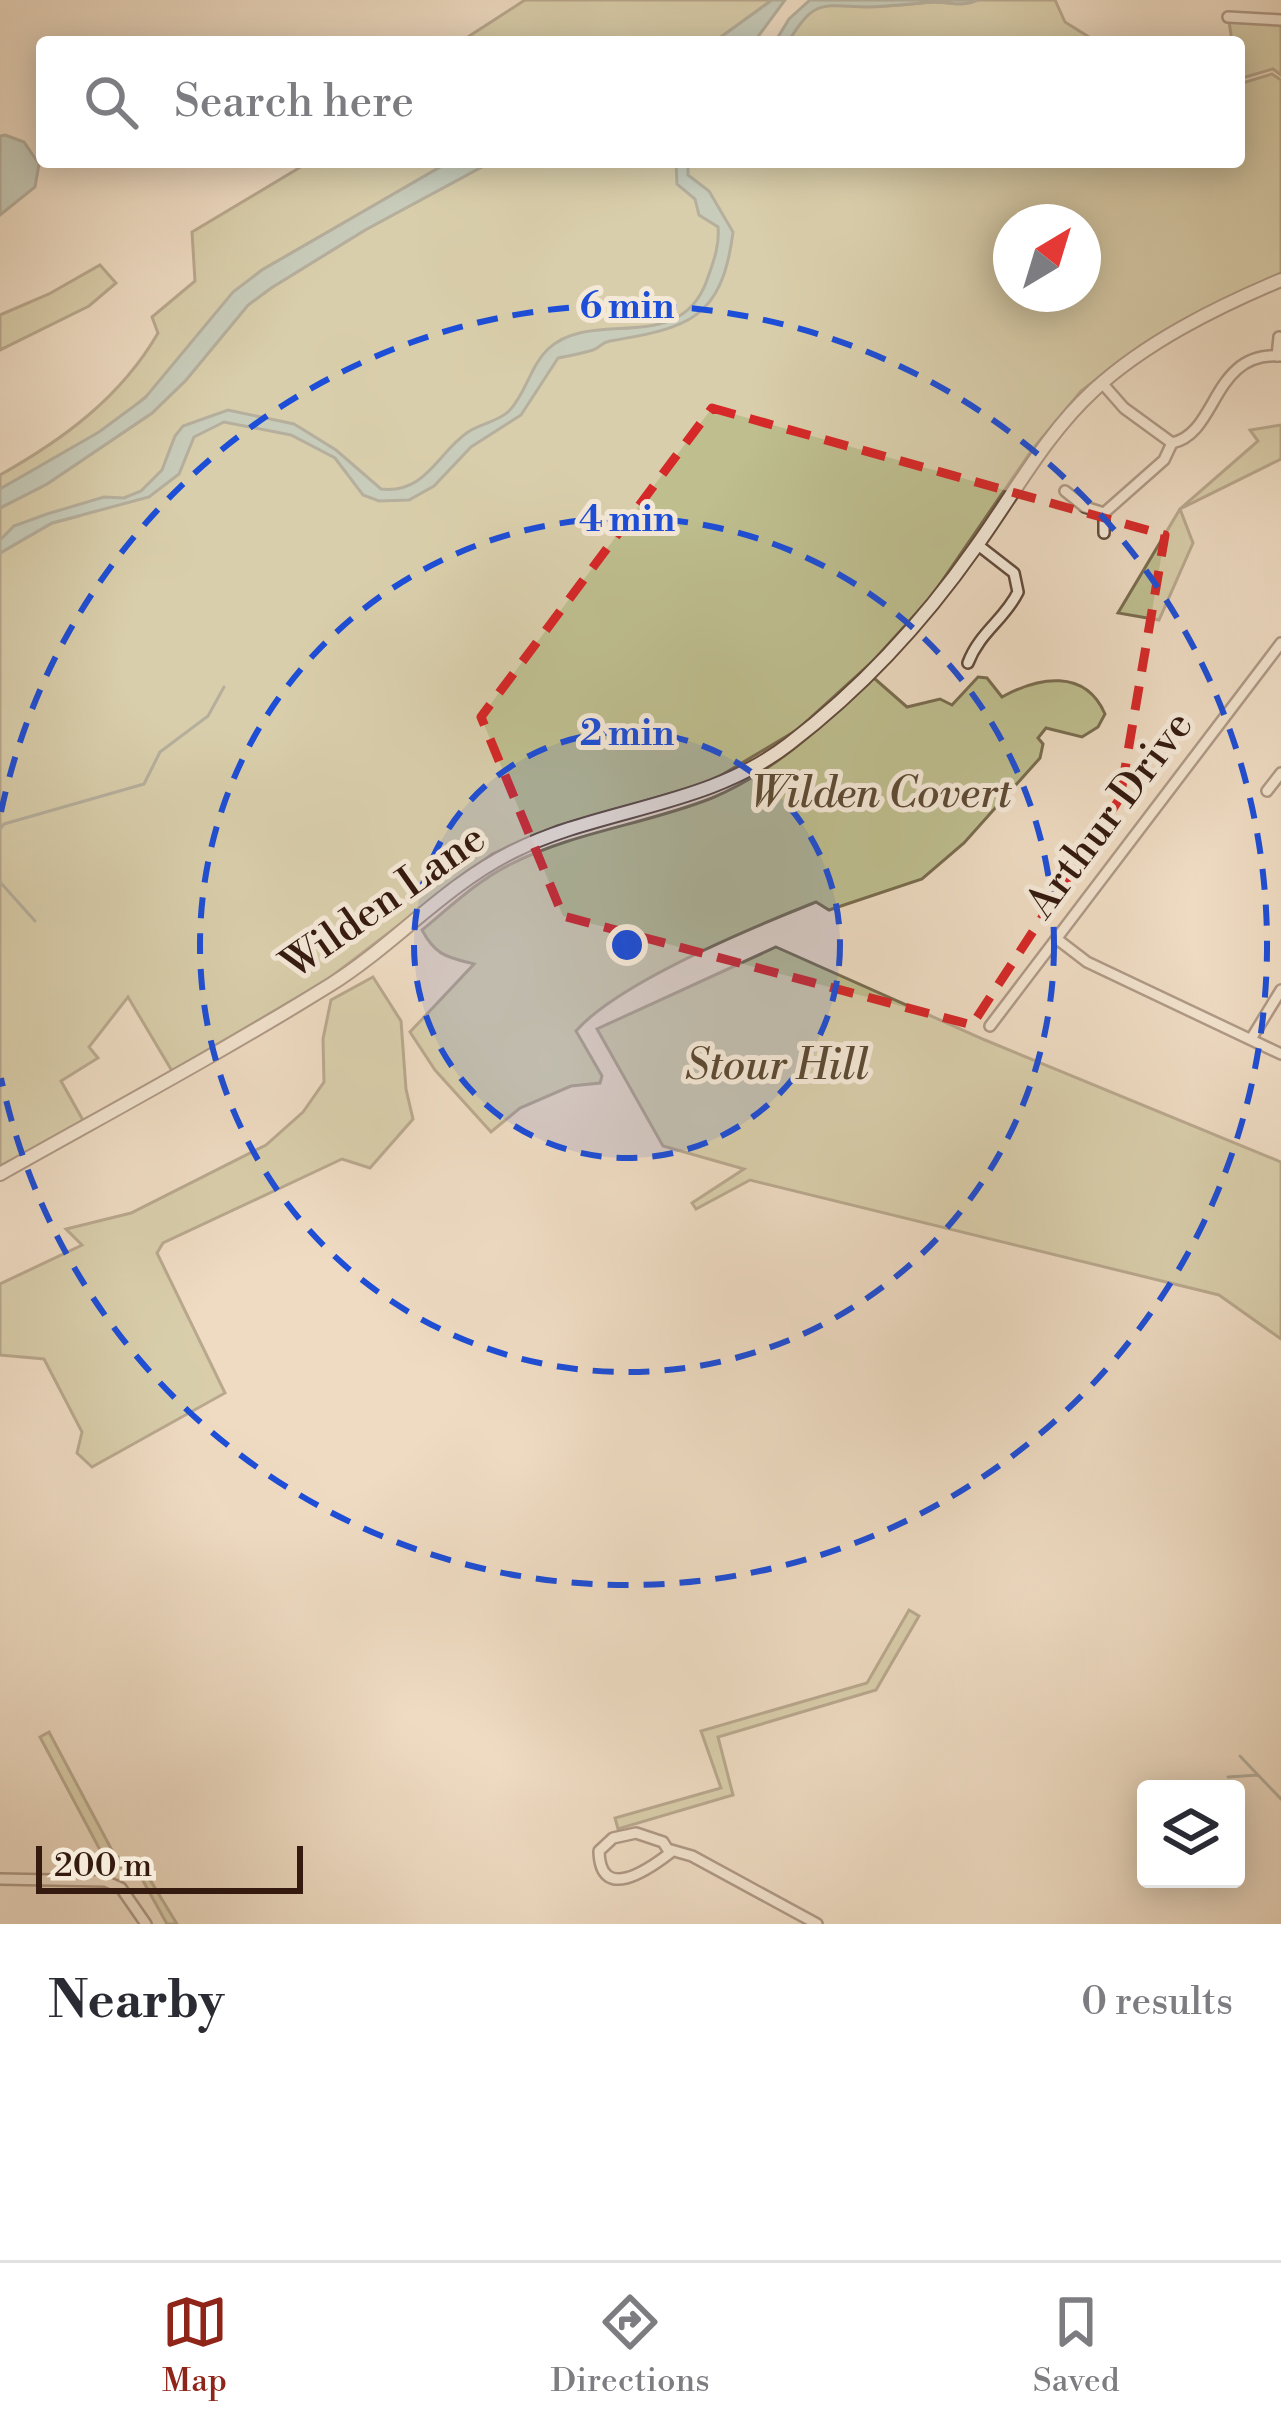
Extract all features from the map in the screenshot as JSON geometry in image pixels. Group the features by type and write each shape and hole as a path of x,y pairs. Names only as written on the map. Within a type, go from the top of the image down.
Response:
{"street":[{"path":"1228,17 1281,20"},
{"name":"Wilden Lane","path":"0,1174 330,985 498,860 542,839 713,788 764,762 808,729 893,651 978,544 1048,441 1102,382 1161,342 1281,280"},
{"path":"1102,382 1124,408 1172,442 1182,441 1197,427 1232,374 1260,354 1279,356 1279,337"},
{"path":"1104,533 1104,513 1164,460 1172,442"},
{"path":"1065,491 1085,507 1104,513"},
{"path":"968,663 981,635 1023,593 1014,573 978,544"},
{"name":"Arthur Drive","path":"990,1026 1281,643"},
{"path":"1267,791 1281,773"},
{"path":"1057,939 1087,962 1281,1054"},
{"path":"1251,1040 1281,990"},
{"path":"670,1850 667,1857 626,1880 610,1876 598,1859 604,1844 636,1833 651,1836 817,1924"},
{"path":"0,1880 105,1881 121,1888 146,1924"}],"highlighted area":[{"path":"712,408 1165,535 1120,798 972,1025 563,916 481,717"}],"green space":[{"path":"525,0 772,0 722,36 469,36"},
{"path":"1055,0 1065,22 1087,36 792,36 804,18 828,5"},
{"path":"1229,21 1281,23 1281,75 1273,69 1245,77 1245,36 1231,36"},
{"path":"1272,74 1281,80 1281,273 1119,362 1081,391 1032,450 931,597 873,661 797,730 710,782 557,826 492,854 327,980 172,1071 128,997 89,1047 98,1058 61,1081 84,1122 0,1166 0,553 52,523 79,516 86,504 14,526 0,540 0,508 47,484 152,413 248,305 480,168 1245,168 1245,82"},
{"path":"299,168 439,168 262,270 234,295 145,398 86,441 0,489 0,475 89,415 143,356 158,333 152,317 195,281 192,232"},
{"path":"100,265 116,283 89,306 0,350 0,315"},
{"path":"1281,425 1281,459 1180,509 1258,441 1250,430"},
{"path":"1180,509 1193,543 1159,620 1118,613"},
{"name":"Wilden Covert","path":"978,677 987,678 1002,697 1045,681 1073,683 1086,689 1105,714 1098,727 1082,737 1046,728 1038,738 1043,744 1040,758 964,843 922,879 829,910 816,902 789,913 654,975 596,1012 576,1031 602,1076 600,1083 571,1086 520,1108 491,1132 435,1070 410,1032 474,964 443,954 422,930 476,886 535,853 687,807 735,787 798,745 874,678 907,707 940,699 952,705"},
{"name":"Stour Hill","path":"776,947 985,1040 1281,1162 1281,1339 1219,1295 750,1180 696,1209 692,1203 744,1169 663,1146 597,1029"},
{"path":"373,977 401,1021 413,1119 370,1168 342,1159 163,1243 157,1253 225,1393 92,1467 77,1453 82,1432 44,1359 0,1355 0,1284 82,1245 66,1229 131,1213 266,1145 303,1112 324,1082 323,1039 331,1000"},
{"path":"909,1610 919,1616 876,1690 718,1737 733,1795 618,1829 615,1818 721,1788 701,1731 867,1683"},
{"path":"49,1732 115,1856 141,1865 177,1924 167,1924 137,1870 108,1865 40,1737"}],"water":[{"path":"772,0 785,0 758,36 722,36"},
{"path":"810,0 978,0 828,6 812,12 792,36 779,36"},
{"path":"0,136 24,142 38,168 35,187 0,215"},
{"path":"439,168 480,168 271,288 248,305 152,413 47,484 0,508 0,489 99,432 145,398 233,292 262,270"},
{"path":"676,168 688,168 688,175 709,191 733,232 728,261 710,302 680,324 558,358 521,415 471,447 434,486 409,500 379,501 363,495 335,458 291,435 224,422 194,437 179,474 149,497 52,523 0,553 0,540 14,526 104,497 124,498 141,491 162,470 183,426 228,410 294,424 336,450 381,489 409,485 468,432 509,411 542,356 566,337 656,325 694,303 714,261 718,227 699,215 695,199 677,184"}],"waterway":[{"path":"0,829 144,784 160,752 208,716 224,687"},
{"path":"0,882 35,921"},
{"path":"1240,1756 1257,1774"},
{"path":"1228,1777 1258,1775 1281,1799"}]}
